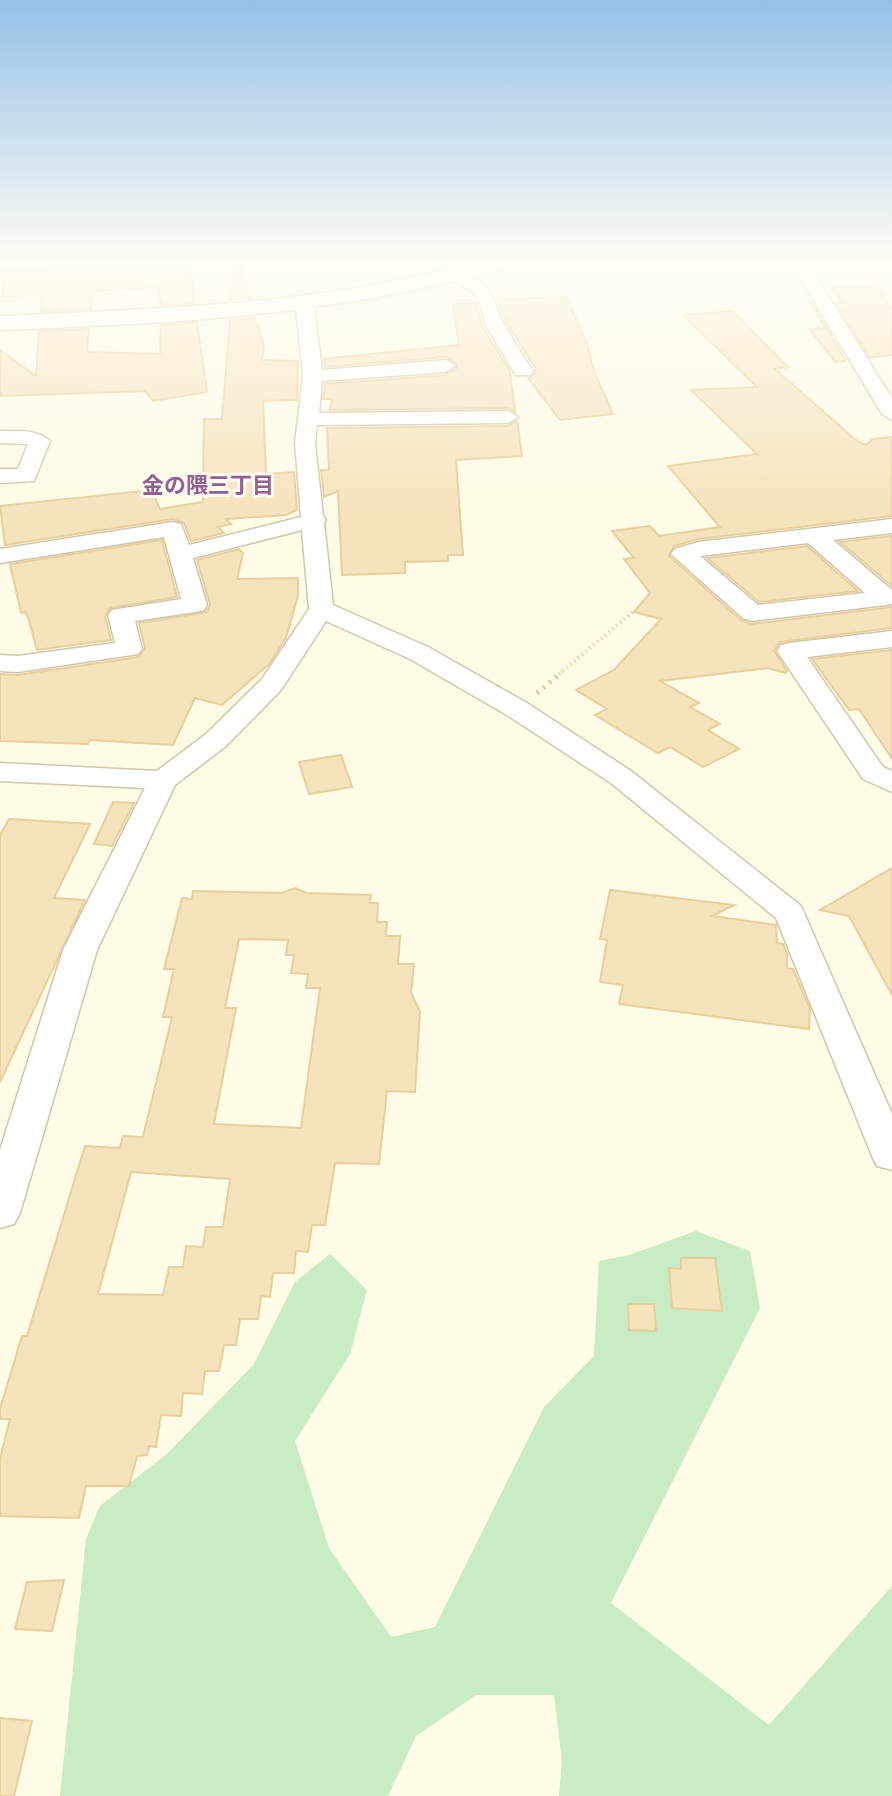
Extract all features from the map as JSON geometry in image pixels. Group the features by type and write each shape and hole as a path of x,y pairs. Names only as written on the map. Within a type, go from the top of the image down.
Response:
{"street":[{"path":"0,1213 80,950 163,780 216,740 272,684 321,609 315,520 305,443 313,376 310,348"},
{"path":"509,348 523,371"},
{"path":"851,348 892,414"},
{"path":"858,359 883,360"},
{"path":"313,376 446,366"},
{"path":"421,367 435,419"},
{"path":"307,419 508,417"},
{"path":"0,437 27,437 40,441 26,476 0,476"},
{"path":"181,554 315,520"},
{"path":"889,597 752,613 683,554 698,549 892,526"},
{"path":"0,556 173,529 195,605 121,615 129,649 18,664 0,663"},
{"path":"813,535 889,597"},
{"path":"321,609 419,653 517,709 621,777 790,913 891,1156"},
{"path":"892,639 790,651 873,773 892,783"},
{"path":"0,772 163,780"}],"path":[{"path":"517,709 634,611"}],"green space":[{"path":"696,1231 750,1251 760,1308 611,1603 769,1725 892,1586 892,1796 559,1796 562,1761 554,1695 476,1695 416,1736 388,1796 60,1796 86,1539 100,1506 168,1453 254,1364 295,1282 330,1254 367,1290 350,1354 295,1441 329,1548 391,1637 435,1627 544,1407 594,1356 599,1261 629,1255"}],"building":[{"path":"38,348 87,348 87,352 160,354 160,348 201,348 207,392 153,401 145,391 0,396 0,350 36,376"},
{"path":"228,348 264,348 262,360 298,361 297,400 263,401 266,474 294,472 297,510 286,515 226,519 231,524 218,527 224,533 191,541 184,523 173,519 5,545 0,506 152,490 160,509 203,502 204,419 222,419"},
{"path":"432,348 496,348 510,371 515,412 508,408 330,410 332,399 323,399 325,384 446,375 457,368 457,364 446,357 325,367 324,359"},
{"path":"522,348 588,348 595,374 613,414 560,420 528,378 536,369"},
{"path":"717,348 769,348 788,367 775,369 857,441 866,445 873,439 892,437 892,516 698,539 674,546 669,556 741,620 751,624 892,607 892,628 780,642 774,651 787,671 785,673 768,668 660,681 699,703 690,707 720,724 708,730 739,749 703,767 670,747 658,753 595,715 607,709 576,690 614,670 661,619 634,612 650,593 624,559 634,558 612,531 650,526 659,536 720,527 668,466 757,454 691,390 757,387"},
{"path":"824,348 838,348 846,361 835,362"},
{"path":"864,348 892,348 892,355 870,358"},
{"path":"517,421 522,456 456,460 463,555 448,555 448,561 405,562 405,573 342,575 338,491 324,497 321,470 329,470 327,428 508,426"},
{"path":"892,536 892,586 840,542"},
{"path":"162,540 177,597 110,608 105,616 111,640 37,650 28,617 25,612 21,613 10,564"},
{"path":"807,546 858,591 759,602 707,558"},
{"path":"239,549 243,553 237,579 298,578 298,595 286,638 269,664 222,705 195,698 173,745 90,740 88,744 0,741 0,674 18,675 138,657 145,648 139,623 207,612 210,604 197,560"},
{"path":"892,650 892,759 859,709 849,710 812,659"},
{"path":"341,755 352,787 309,794 299,762"},
{"path":"113,802 134,803 112,846 94,844"},
{"path":"9,819 90,824 54,898 85,900 0,1082 0,835"},
{"path":"892,868 892,995 849,916 820,910"},
{"path":"295,888 306,893 371,895 370,903 378,903 377,922 387,922 386,936 400,936 398,964 414,964 411,993 420,1012 415,1092 387,1091 379,1164 335,1163 325,1225 312,1225 308,1252 296,1251 294,1273 273,1273 270,1297 261,1296 258,1319 240,1319 236,1345 224,1345 219,1371 205,1371 202,1394 183,1393 181,1416 161,1415 156,1447 149,1446 147,1455 137,1456 129,1486 86,1486 79,1518 0,1516 0,1459 10,1419 0,1419 0,1409 22,1336 27,1336 85,1146 120,1148 123,1136 143,1137 172,1017 163,1017 174,969 164,969 182,898 192,899 193,891 282,893","holes":["239,939 288,940 286,955 294,955 291,973 308,974 306,988 320,988 301,1128 214,1124 236,1008 225,1008","131,1172 230,1179 223,1227 206,1227 203,1247 186,1246 183,1267 169,1267 163,1295 98,1294"]},
{"path":"610,890 734,905 712,916 776,925 777,943 783,944 787,954 787,968 793,969 810,1009 809,1029 619,1004 623,985 600,982 607,940 600,939"},
{"path":"681,1258 715,1258 722,1311 672,1308 669,1268 681,1269"},
{"path":"628,1304 654,1304 656,1331 629,1330"},
{"path":"64,1580 52,1631 15,1629 27,1582"},
{"path":"0,1718 32,1721 14,1796 0,1796"}],"district":[{"name":"金の隈三丁目","path":"208,485"}]}
